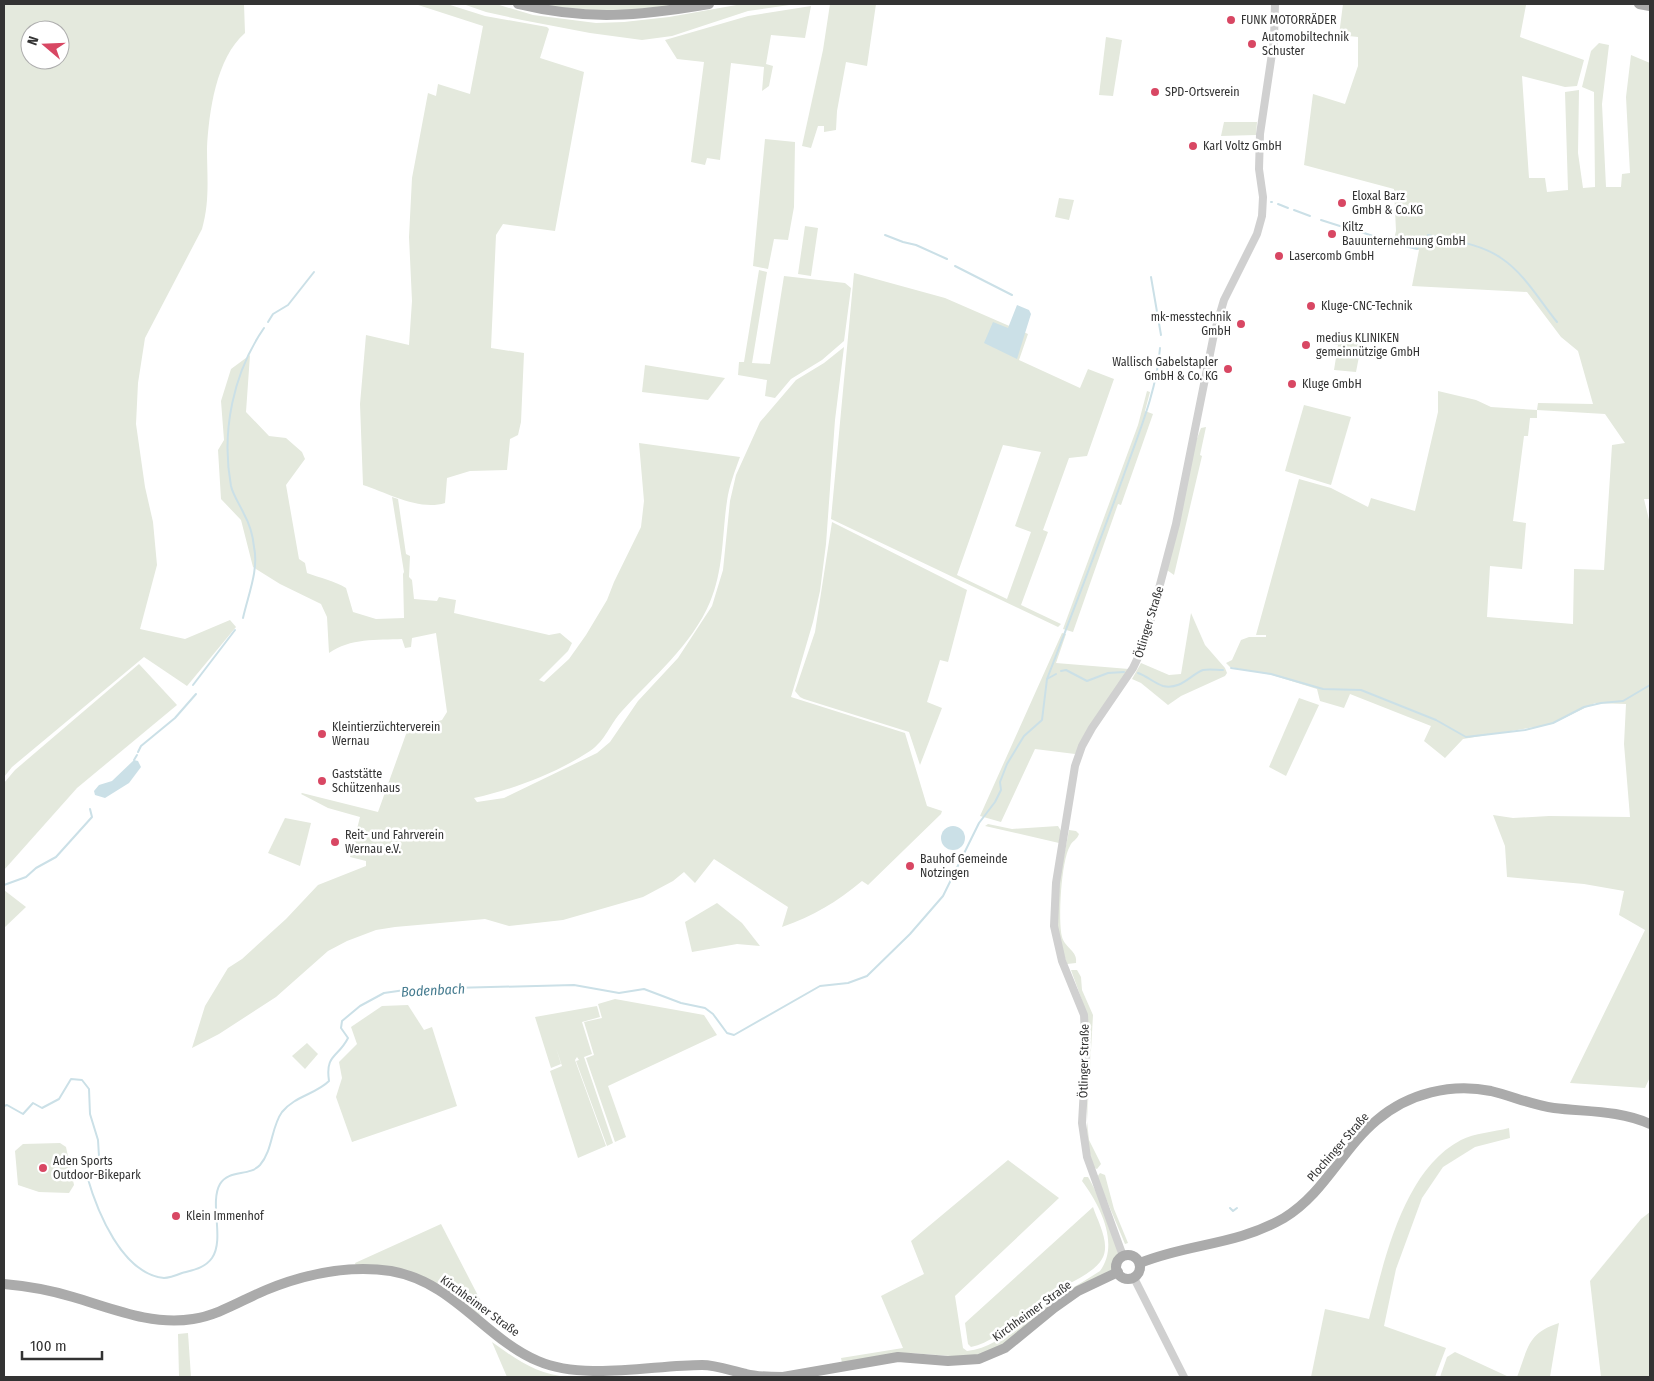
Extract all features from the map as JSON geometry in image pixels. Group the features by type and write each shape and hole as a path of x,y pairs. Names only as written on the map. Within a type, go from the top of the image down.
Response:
{"main road":[{"path":"518,4 554,12 597,16 638,15 709,4"},
{"path":"1639,4 1650,6"},
{"name":"Plochinger Straße","path":"1140,1262 1235,1240 1284,1217 1303,1205 1318,1190 1378,1120 1405,1102 1423,1094 1448,1088 1491,1091 1552,1108 1619,1114 1650,1124"},
{"path":"1124,1256 1134,1256 1140,1262 1140,1269 1134,1278 1125,1278 1118,1272 1117,1262 1124,1256"},
{"name":"Kirchheimer Straße","path":"4,1284 60,1293 147,1318 178,1321 214,1314 267,1290 309,1276 351,1269 376,1270 405,1274 437,1288 522,1352 549,1365 623,1371 701,1365 770,1377 783,1377 898,1357 964,1361 991,1355 1005,1348 1066,1299 1091,1284 1118,1272"}],"street":[{"name":"Ötlinger Straße","path":"1124,1256 1087,1157 1082,1123 1086,1054 1084,1015 1060,952 1054,926 1054,898 1076,766 1082,746 1092,728 1129,675 1144,645 1187,477 1219,317 1230,285 1257,234 1262,216 1263,197 1259,169 1260,134 1274,40 1275,4"},
{"path":"1134,1278 1184,1377"}],"shaded area":[{"path":"4,4 244,4 245,33 227,56 212,102 207,148 208,179 205,219 202,229 145,338 138,383 136,424 145,487 153,522 157,565 140,629 185,639 230,620 236,627 187,686 144,657 12,767 4,777"},
{"path":"415,4 447,4 485,16 547,27 549,29 540,58 584,72 555,231 503,224 496,235 491,348 524,353 521,422 518,435 510,439 507,470 470,471 447,478 445,503 435,505 414,503 363,485 360,404 366,335 409,345 412,301 409,237 412,178 428,93 436,96 438,84 470,94 483,26"},
{"path":"463,4 496,4 533,15 596,23 669,17 742,4 796,4 748,11 672,36 642,40 590,33 522,20 486,12"},
{"path":"535,4 687,4 648,9 611,10 574,9"},
{"path":"830,4 876,4 867,66 846,62 837,111 836,130 824,132 824,126 818,126 811,148 802,146 823,50"},
{"path":"1343,4 1526,5 1520,37 1584,60 1577,86 1565,87 1522,76 1529,178 1545,178 1547,192 1568,190 1565,92 1579,90 1578,153 1583,188 1595,187 1594,92 1582,87 1591,51 1599,43 1609,45 1602,104 1606,187 1621,187 1622,174 1630,173 1626,97 1631,55 1650,63 1650,499 1644,499 1650,524 1650,1077 1645,1088 1570,1083 1645,930 1619,915 1624,891 1584,884 1507,877 1505,846 1493,815 1513,818 1549,816 1630,817 1624,744 1626,704 1595,703 1552,724 1463,739 1445,758 1424,741 1431,726 1350,694 1344,708 1320,701 1317,689 1272,675 1230,667 1226,663 1232,660 1241,640 1249,637 1266,637 1266,635 1256,635 1299,479 1331,488 1368,507 1371,498 1415,511 1438,412 1438,391 1476,400 1491,407 1537,410 1538,403 1593,404 1578,351 1561,337 1527,292 1412,286 1419,250 1393,243 1396,231 1394,189 1304,165 1313,94 1345,104 1358,66 1358,37 1339,35","holes":["1537,410 1605,414 1625,443 1612,445 1604,570 1574,569 1573,624 1487,617 1490,566 1522,569 1526,523 1513,521 1524,436 1528,436 1530,418 1537,418"]},
{"path":"811,6 805,38 771,35 766,64 773,66 769,86 762,91 764,67 731,63 720,160 707,158 705,165 691,162 704,62 677,59 665,40 748,16"},
{"path":"1106,37 1122,40 1113,96 1099,95"},
{"path":"1224,122 1257,122 1256,135 1221,136"},
{"path":"765,139 795,142 794,207 788,240 774,239 768,269 753,266"},
{"path":"1059,198 1074,200 1069,220 1055,217"},
{"path":"805,226 818,228 811,276 798,274"},
{"path":"759,270 767,272 752,363 770,364 784,276 845,283 851,288 844,341 822,360 791,379 775,398 765,396 767,380 738,375 739,362 744,362"},
{"path":"854,273 945,298 1028,334 1019,360 1080,388 1088,369 1114,379 1087,456 1069,458 1043,530 1048,532 1021,605 1061,624 1058,627 831,519","holes":["1003,445 1041,452 1015,526 1031,532 1007,599 957,575"]},
{"path":"1329,336 1362,341 1356,372 1334,370 1338,345 1328,343"},
{"path":"844,347 835,420 826,544 820,591 791,697 905,733 927,806 942,811 941,814 868,885 862,881 824,908 782,927 788,907 714,859 695,883 684,872 673,881 643,897 563,920 509,926 485,919 376,930 347,941 328,951 276,997 219,1034 192,1048 205,1006 228,968 242,959 286,919 318,885 366,866 366,861 350,857 360,817 328,808 301,794 378,812 410,723 425,725 442,720 447,712 436,633 412,638 411,647 405,648 402,639 373,640 355,642 329,653 327,617 321,604 280,584 253,567 241,520 221,499 218,450 224,440 221,401 231,369 250,355 246,412 269,436 286,438 302,452 305,459 286,485 299,559 305,563 307,573 332,581 346,588 353,612 376,619 404,618 404,572 392,497 398,499 406,554 410,556 409,577 412,580 414,599 437,601 439,597 456,600 454,613 549,635 560,633 572,643 568,651 539,680 544,682 569,659 586,635 607,600 641,527 644,501 639,443 740,457 728,495 715,590 693,632 659,673 622,711 600,742 590,751 563,767 534,780 474,798 477,802 504,798 597,753 610,742 638,701 678,658 712,606 723,570 730,501 736,475 760,422 796,380 824,363"},
{"path":"645,365 725,378 708,400 642,392"},
{"path":"1147,391 1150,392 1145,411 1153,414 1121,505 1118,504 1073,632 1063,629 1138,425"},
{"path":"1304,405 1351,417 1331,485 1285,471"},
{"path":"1206,427 1200,455 1202,456 1174,575 1167,570 1196,441 1201,428"},
{"path":"832,522 967,590 948,662 940,660 927,702 942,708 920,765 909,732 804,699 795,691 815,632"},
{"path":"1191,613 1205,645 1225,668 1227,673 1225,676 1181,696 1168,705 1141,683 1132,679 1141,663 1169,675 1181,674"},
{"path":"1062,633 1066,634 1056,663 1129,669 1075,754 1035,749 1001,822 980,816"},
{"path":"139,664 177,705 77,788 4,870 4,783 15,770"},
{"path":"1299,698 1319,705 1286,776 1269,767"},
{"path":"285,818 311,823 300,866 268,853"},
{"path":"988,824 1012,829 1058,826 1061,831 1059,843 985,826"},
{"path":"1069,830 1076,831 1079,834 1071,844 1067,854 1061,891 1060,918 1062,937 1076,959 1076,963 1067,964 1058,934 1057,908 1059,882"},
{"path":"4,890 26,907 4,928"},
{"path":"717,903 742,923 760,946 737,944 692,952 685,922"},
{"path":"1071,970 1077,970 1081,977 1082,990 1093,1015 1087,1121 1090,1037 1085,1011"},
{"path":"615,999 704,1015 717,1035 608,1086 626,1137 615,1142 586,1058 594,1055 584,1022 602,1018 598,1004"},
{"path":"408,1005 424,1030 432,1027 457,1106 352,1142 336,1097 342,1078 339,1062 357,1044 351,1027 382,1006"},
{"path":"597,1006 600,1017 582,1022 592,1054 584,1057 613,1143 607,1146 576,1061 579,1060 577,1057 575,1060 606,1146 578,1158 550,1071 562,1066 556,1048 561,1064 551,1068 535,1017"},
{"path":"307,1043 318,1054 305,1069 292,1056"},
{"path":"1087,1121 1089,1140 1101,1164 1097,1169 1094,1168 1090,1152"},
{"path":"1509,1128 1510,1138 1475,1147 1443,1167 1422,1198 1396,1269 1384,1326 1446,1348 1435,1377 1311,1377 1325,1309 1369,1319 1389,1245 1410,1195 1424,1173 1441,1154 1461,1140 1478,1134"},
{"name":"Aden Sports Outdoor-Bikepark","path":"60,1143 66,1147 74,1185 69,1193 39,1192 18,1185 15,1151 23,1144"},
{"path":"1008,1160 1059,1198 955,1296 963,1348 967,1351 977,1349 996,1341 1036,1310 1100,1271 1106,1260 1108,1237 1101,1213 1082,1181 1084,1177 1088,1177 1097,1193 1115,1239 1118,1258 1111,1270 999,1347 975,1356 964,1357 910,1353 842,1363 841,1358 903,1348 881,1296 924,1274 911,1241"},
{"path":"1100,1173 1105,1175 1114,1209 1128,1243 1125,1244 1097,1177"},
{"path":"1093,1207 1103,1233 1105,1247 1102,1259 1098,1265 1035,1303 1001,1333 981,1344 971,1347 968,1344 965,1323"},
{"path":"1650,1212 1650,1377 1601,1377 1590,1281 1641,1219"},
{"path":"441,1224 487,1313 480,1315 438,1285 356,1266 355,1263"},
{"path":"1559,1323 1550,1377 1517,1377 1530,1343 1540,1332"},
{"path":"188,1333 191,1377 179,1377 178,1334"},
{"path":"492,1342 528,1366 558,1376 569,1377 507,1377"},
{"path":"1455,1352 1509,1377 1440,1377 1447,1357"}],"water":[{"path":"1017,305 1029,310 1031,314 1017,359 984,343 993,322 1008,328"},
{"path":"134,760 138,761 141,767 129,783 105,798 95,795 94,791 99,785 112,781"},
{"path":"953,826 958,827 964,833 964,843 958,849 953,850 948,849 942,843 941,838 942,833 948,827"}],"waterway":[{"path":"1278,204 1288,208"},
{"path":"1294,210 1310,216"},
{"path":"1321,220 1343,227"},
{"path":"1349,228 1376,237"},
{"path":"885,235 916,245 947,259"},
{"path":"1428,235 1475,246 1501,258 1517,271 1557,322"},
{"path":"1393,243 1417,249 1425,238"},
{"path":"955,266 1012,295"},
{"path":"268,322 273,314 288,305 314,272"},
{"path":"1151,277 1161,335"},
{"path":"243,618 254,574 255,556 249,525 231,486 228,466 229,424 232,404 244,364 264,328"},
{"path":"1047,679 1142,424 1152,394 1160,348"},
{"path":"193,685 235,630"},
{"path":"1231,668 1271,674 1323,689 1361,690 1436,720 1466,737 1525,730 1553,723 1584,707 1623,701 1650,685"},
{"path":"1061,671 1066,670 1087,681 1108,673 1124,672"},
{"path":"1138,673 1160,685 1169,687 1180,684 1203,670 1223,670"},
{"name":"Bodenbach","path":"4,1106 7,1105 23,1114 33,1103 42,1108 59,1099 71,1079 82,1080 89,1089 90,1114 98,1140 100,1173 97,1176 91,1172 87,1176 97,1206 113,1239 136,1265 149,1274 166,1278 198,1268 206,1264 216,1250 216,1201 220,1184 228,1176 250,1171 260,1165 282,1112 293,1102 329,1081 328,1072 331,1061 348,1038 341,1028 342,1021 360,1006 384,993 412,989 574,985 619,993 644,989 681,1003 705,1008 713,1014 727,1033 734,1035 820,986 848,983 867,976 910,934 943,896 979,823 995,802 1001,790 1000,782 1007,764 1024,736 1042,720 1047,679 1056,674"},
{"path":"138,752 141,746 175,718 196,694"},
{"path":"134,760 137,755"},
{"path":"4,885 26,877 36,868 56,857 92,817 90,809"},
{"path":"1230,1208 1233,1211 1237,1208"}],"place":[{"name":"FUNK MOTORRÄDER","path":"1231,20"},
{"name":"Automobiltechnik Schuster","path":"1252,44"},
{"name":"SPD-Ortsverein","path":"1155,92"},
{"name":"Karl Voltz GmbH","path":"1193,146"},
{"name":"Eloxal Barz GmbH & Co.KG","path":"1342,203"},
{"name":"Kiltz Bauunternehmung GmbH","path":"1332,234"},
{"name":"Lasercomb GmbH","path":"1279,256"},
{"name":"Kluge-CNC-Technik","path":"1311,306"},
{"name":"mk-messtechnik GmbH","path":"1241,324"},
{"name":"medius KLINIKEN gemeinnützige GmbH","path":"1306,345"},
{"name":"Wallisch Gabelstapler GmbH & Co. KG","path":"1228,369"},
{"name":"Kluge GmbH","path":"1292,384"},
{"name":"Kleintierzüchterverein Wernau","path":"322,734"},
{"name":"Gaststätte Schützenhaus","path":"322,781"},
{"name":"Reit- und Fahrverein Wernau e.V.","path":"335,842"},
{"name":"Bauhof Gemeinde Notzingen","path":"910,866"},
{"name":"Aden Sports Outdoor-Bikepark","path":"43,1168"},
{"name":"Klein Immenhof","path":"176,1216"}]}
